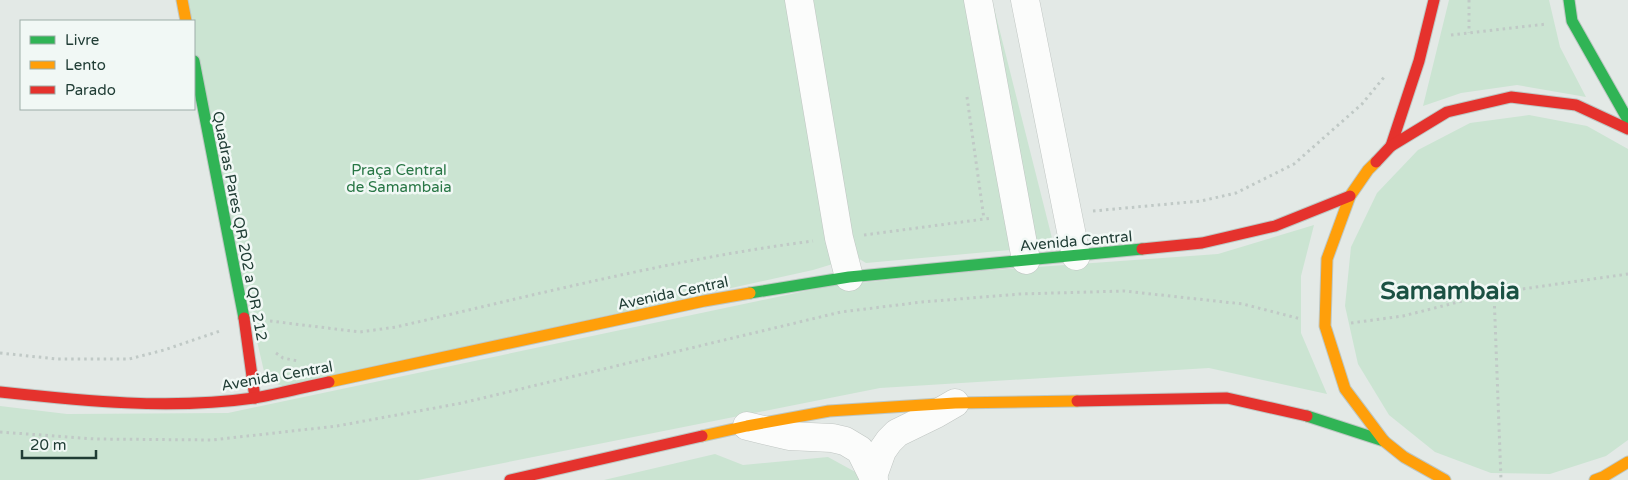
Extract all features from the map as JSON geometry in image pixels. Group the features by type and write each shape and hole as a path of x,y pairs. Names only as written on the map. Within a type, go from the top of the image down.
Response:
{"main road":[{"path":"182,0 186,20"},
{"path":"1391,146 1424,40 1434,0"},
{"path":"1569,0 1572,21 1628,120"},
{"name":"Quadras Pares QR 202 a QR 212","path":"195,66 245,322 255,398"},
{"path":"1445,480 1404,457 1384,441 1345,389 1325,326 1326,259 1350,196 1368,170 1391,146 1447,112 1511,97 1576,104 1628,129"},
{"name":"Avenida Central","path":"0,392 161,404 255,398 704,301 849,277 1202,243 1275,226 1350,196"},
{"path":"510,480 747,426 829,412 955,403 1227,398 1307,416 1384,441"},
{"path":"1404,457 1411,472"},
{"path":"1595,480 1603,478 1628,462"}],"street":[{"path":"800,0 839,238 849,277"},
{"path":"978,0 1026,260"},
{"path":"1025,0 1076,256"},
{"path":"874,478 882,451 897,433 955,403"},
{"path":"747,426 789,436 832,438 845,441 860,450 874,478"}],"path":[{"path":"1469,0 1469,32"},
{"path":"1424,40 1469,32 1572,21"},
{"path":"1067,213 1201,201 1236,193 1294,164 1362,104 1386,76"},
{"path":"966,92 984,219"},
{"path":"0,353 57,360 129,360 245,322 276,321 360,332 396,327 641,270 757,248 1018,216"},
{"path":"0,432 96,439 212,440 337,426 462,403 842,312 922,302 1020,294 1124,291 1243,304 1325,326 1403,316 1494,294 1628,274"},
{"path":"1494,294 1501,480"}],"green space":[{"name":"Praça Central de Samambaia","path":"180,0 992,0 1054,246 866,263 856,257 813,270 285,387 266,380 195,72 195,20"},
{"path":"1449,0 1549,0 1560,47 1586,97 1517,85 1461,93 1423,106"},
{"path":"1529,115 1587,126 1628,149 1628,440 1606,456 1550,474 1491,473 1435,452 1389,415 1358,364 1345,306 1351,247 1377,193 1418,150 1470,123"},
{"path":"1314,225 1301,276 1301,333 1327,394 1209,368 880,388 418,480 0,480 0,406 67,414 228,413 829,286 981,271 1218,254"},
{"path":"715,454 743,465 828,457 870,480 604,480"}],"traffic: fast":[{"path":"1569,0 1572,21 1628,120"},
{"path":"195,66 244,318"},
{"path":"750,293 849,277 1142,249"},
{"path":"1307,416 1384,441"}],"traffic: slow":[{"path":"182,0 186,20"},
{"path":"1376,162 1350,196 1327,259 1325,326 1345,389 1384,441 1404,457 1445,480"},
{"path":"329,382 704,301 750,293"},
{"path":"702,436 829,411 955,403 1077,401"},
{"path":"1595,480 1628,462"}],"traffic: jam":[{"path":"1391,146 1419,61 1434,0"},
{"path":"1376,162 1391,146 1447,112 1511,97 1576,105 1628,129"},
{"path":"1142,249 1202,243 1275,226 1350,196"},
{"path":"244,318 255,398"},
{"path":"0,392 95,401 159,404 222,402 254,398 329,382"},
{"path":"1077,401 1227,398 1307,416"},
{"path":"510,480 702,436"}],"district":[{"name":"Samambaia","path":"1450,291"}]}
